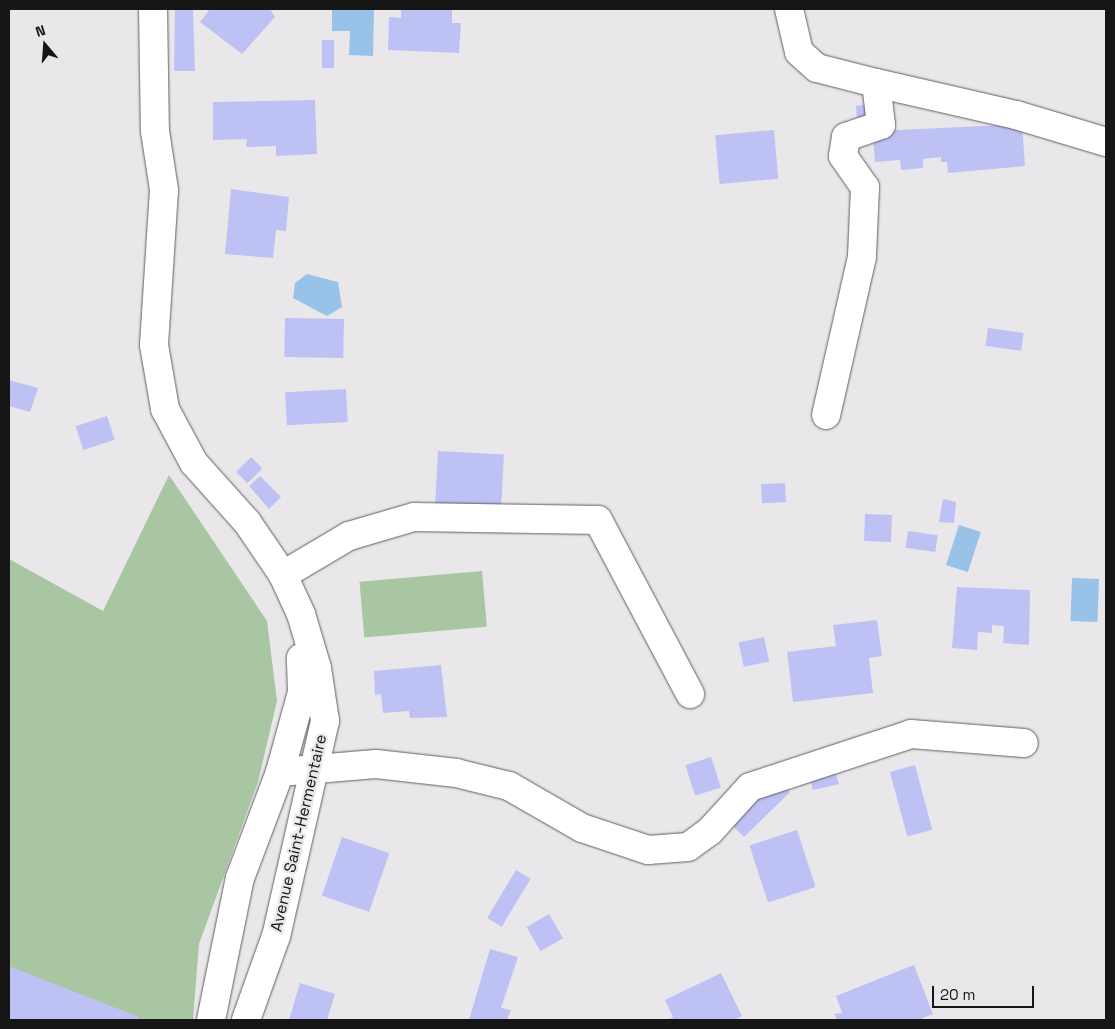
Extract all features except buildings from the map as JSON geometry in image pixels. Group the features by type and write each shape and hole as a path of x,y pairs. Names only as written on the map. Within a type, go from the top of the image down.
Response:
{"street":[{"name":"Avenue Saint-Hermentaire","path":"153,9 155,131 164,190 154,345 164,409 194,463 247,522 283,575 301,614 317,668 325,721 316,772 276,936 246,1020"},
{"path":"789,9 798,52 811,63 876,84 1016,115 1106,142"},
{"path":"826,415 862,257 865,187 843,156 846,137 881,125 876,84"},
{"path":"283,575 349,536 414,517 598,520 690,694"},
{"name":"Avenue Saint-Hermentaire","path":"211,1020 240,878 280,772 302,692 301,614"},
{"path":"280,772 316,772 376,764 456,773 509,786 582,828 648,850 688,847 710,831 750,787 911,734 1024,743"}],"green space":[{"path":"169,475 267,621 277,701 258,782 199,944 193,1020 9,1020 9,559 103,611"},
{"path":"482,571 487,627 364,638 359,582"}],"water":[{"path":"332,9 374,9 373,56 349,55 350,31 332,31"},
{"path":"307,274 338,282 342,307 327,316 293,298 295,283"},
{"path":"959,525 981,532 968,572 946,565"},
{"path":"1072,578 1099,579 1097,622 1070,621"}]}
